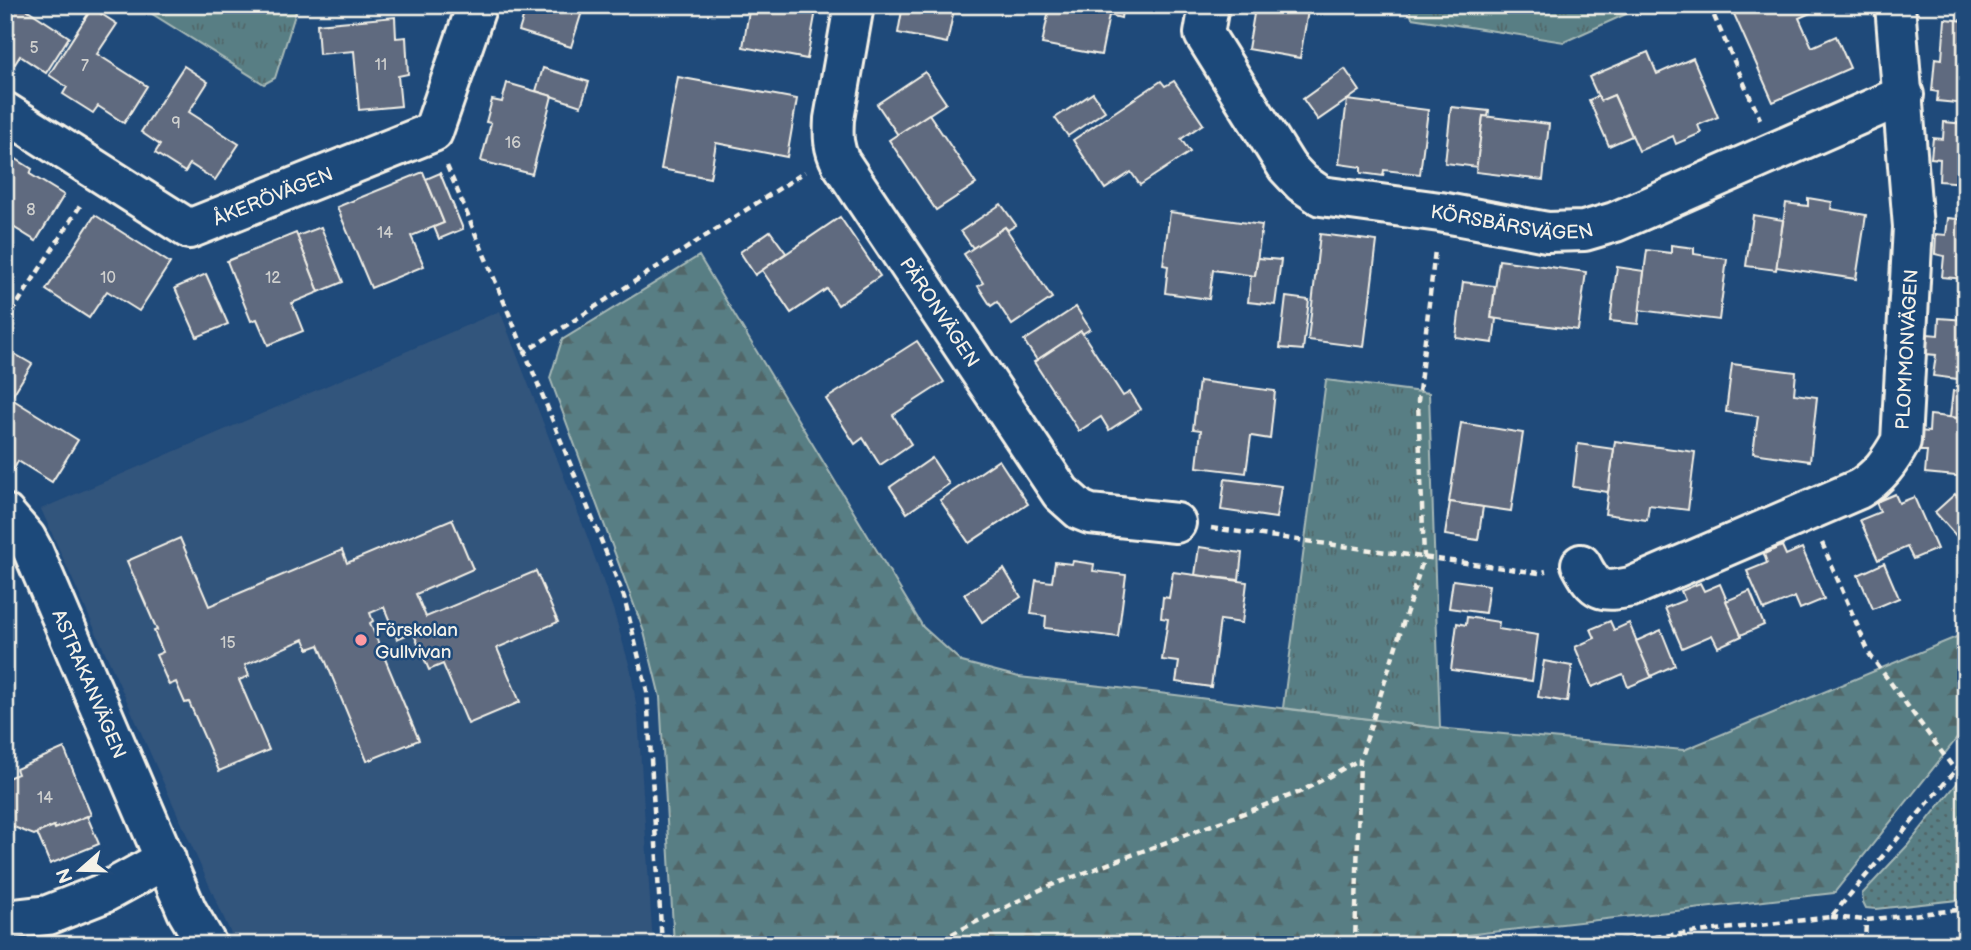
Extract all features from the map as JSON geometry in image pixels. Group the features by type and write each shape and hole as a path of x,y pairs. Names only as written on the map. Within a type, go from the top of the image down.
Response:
{"street":[{"path":"433,132 477,5"},
{"path":"835,152 834,119 853,5"},
{"name":"KÖRSBÄRSVÄGEN","path":"1209,5 1204,34 1287,167 1302,183 1321,196 1440,212 1547,232 1584,231 1615,222 1904,95"},
{"name":"PLOMMONVÄGEN","path":"1581,564 1589,581 1599,589 1614,591 1631,587 1868,483 1891,460 1901,441 1913,228 1895,5"},
{"name":"ÅKERÖVÄGEN","path":"5,112 189,229 433,132"},
{"name":"PÄRONVÄGEN","path":"835,152 1060,493 1080,510 1090,514 1176,523"},
{"name":"ASTRAKANVÄGEN","path":"5,514 26,538 33,551 166,859 181,928 207,945"},
{"path":"5,920 48,915 104,893 166,859"}],"path":[{"path":"1709,5 1775,152"},
{"path":"433,132 526,352 624,597 647,691 662,945"},
{"path":"526,352 835,152"},
{"path":"5,323 101,173"},
{"path":"1355,945 1360,760 1424,557 1418,401 1440,212"},
{"path":"1809,511 1870,655 1955,770"},
{"path":"1176,523 1539,573 1581,564"},
{"path":"1831,917 1966,758"},
{"path":"930,945 1044,888 1300,792 1360,760"},
{"path":"1583,945 1831,917 1866,920 1966,909"},
{"path":"1865,945 1866,920"}],"shaded area":[{"name":"Förskolan Gullvivan","path":"500,311 587,536 631,671 638,717 653,945 236,945 41,509"}],"green space":[{"path":"138,5 298,5 275,78 264,84"},
{"path":"1408,5 1646,5 1564,42 1412,18"},
{"path":"699,256 923,627 962,662 1019,677 1448,729 1684,750 1966,633 1966,727 1834,893 1377,945 674,945 660,697 644,632 550,378 562,340"},
{"path":"1326,380 1429,393 1440,728 1283,708"},
{"path":"1966,772 1966,899 1866,908 1862,894 1907,846"}],"building":[{"path":"5,5 20,5 69,37 46,73 20,56 15,64 5,58"},
{"path":"527,5 584,5 571,47 519,31"},
{"path":"750,5 817,5 807,59 743,47"},
{"path":"903,5 955,5 947,43 898,33"},
{"path":"1050,5 1123,5 1121,18 1109,15 1101,55 1042,44"},
{"path":"1246,5 1309,5 1300,58 1248,49 1254,14 1245,13"},
{"path":"1730,5 1828,5 1799,18 1812,47 1836,36 1850,68 1773,102"},
{"path":"92,8 117,24 97,54 147,86 124,123 98,106 93,113 63,94 67,87 49,75"},
{"path":"395,17 396,38 406,37 408,74 398,76 401,106 359,110 354,51 319,54 317,24"},
{"path":"1945,19 1966,21 1966,104 1937,101 1938,92 1932,91 1935,58 1942,59"},
{"path":"1648,52 1657,74 1693,58 1718,117 1698,125 1701,133 1676,144 1673,136 1639,151 1614,95 1600,101 1589,77"},
{"path":"184,66 208,82 189,112 239,144 215,180 190,164 185,172 155,153 160,145 141,132"},
{"path":"543,68 589,82 581,106 536,91"},
{"path":"1345,69 1360,91 1318,120 1303,99"},
{"path":"925,72 946,103 898,135 877,104"},
{"path":"678,77 797,99 787,157 716,143 710,178 661,169"},
{"path":"1161,81 1165,86 1174,81 1203,124 1181,139 1190,152 1140,185 1131,172 1105,189 1073,140"},
{"path":"507,83 552,96 532,174 481,161 491,123 486,122 492,100 502,102"},
{"path":"1093,93 1105,111 1068,136 1055,118"},
{"path":"1614,95 1632,136 1609,146 1589,100 1598,96 1600,101"},
{"path":"1347,100 1428,110 1420,174 1384,170 1383,176 1361,173 1361,167 1339,164"},
{"path":"1451,107 1489,111 1488,117 1483,116 1477,167 1445,163"},
{"path":"929,114 976,184 936,210 889,140"},
{"path":"1483,116 1549,124 1543,180 1476,172"},
{"path":"1944,122 1966,124 1966,183 1939,181 1940,159 1931,158 1933,138 1943,139"},
{"path":"13,157 32,169 30,174 64,195 36,241 5,222 5,158 11,162"},
{"path":"423,172 444,223 411,236 424,266 371,288 337,207"},
{"path":"440,173 463,229 439,239 434,227 444,223 426,179"},
{"path":"1808,198 1832,202 1831,209 1866,215 1856,279 1776,267 1786,203 1808,206"},
{"path":"1001,204 1016,225 1008,230 1005,227 973,248 961,231"},
{"path":"1170,212 1262,225 1255,276 1213,270 1209,299 1165,293 1168,266 1163,265"},
{"path":"95,215 170,263 139,311 107,291 89,318 46,290"},
{"path":"1753,215 1783,220 1776,270 1746,266"},
{"path":"840,217 880,276 838,305 827,289 791,313 762,270"},
{"path":"1948,218 1966,220 1966,279 1942,277 1944,256 1935,254 1936,234 1946,235"},
{"path":"321,227 343,282 319,292 297,236"},
{"path":"1005,227 1052,298 1012,325 997,302 991,306 978,286 983,283 964,254"},
{"path":"770,231 786,253 755,275 740,252"},
{"path":"296,233 319,292 292,303 303,331 268,345 257,319 251,321 227,261"},
{"path":"1320,234 1377,241 1364,347 1308,340"},
{"path":"1671,245 1694,248 1694,254 1727,259 1719,320 1639,310 1647,250 1671,253"},
{"path":"1258,258 1281,260 1275,305 1248,302 1251,276 1255,276"},
{"path":"1499,260 1586,272 1578,330 1491,318"},
{"path":"1617,267 1644,271 1638,324 1610,321"},
{"path":"206,274 228,324 197,337 175,288"},
{"path":"1463,282 1495,286 1491,318 1496,319 1493,343 1456,338"},
{"path":"1961,292 1966,293 1966,320 1958,320"},
{"path":"1286,297 1309,300 1303,350 1280,348"},
{"path":"1076,307 1090,329 1082,334 1081,331 1037,360 1024,341"},
{"path":"1939,318 1966,320 1966,380 1933,376 1936,355 1926,354 1928,334 1938,335"},
{"path":"1081,331 1123,396 1130,392 1141,409 1109,430 1101,417 1079,431 1034,362"},
{"path":"917,341 944,382 893,415 911,444 880,465 863,438 855,444 826,399"},
{"path":"6,349 32,364 11,398 7,396 5,399"},
{"path":"1732,364 1796,372 1794,394 1817,397 1810,461 1753,453 1758,416 1726,412"},
{"path":"1199,381 1275,391 1270,439 1251,436 1246,473 1197,467 1201,430 1193,429"},
{"path":"1953,391 1966,392 1966,419 1950,417"},
{"path":"7,396 78,440 52,482 18,461 14,469 5,463"},
{"path":"1930,415 1966,419 1966,477 1925,473 1927,451 1917,451 1919,431 1929,432"},
{"path":"1461,423 1523,433 1511,511 1449,502"},
{"path":"1615,441 1695,452 1688,510 1649,505 1647,520 1605,514"},
{"path":"1578,444 1614,449 1608,492 1573,487"},
{"path":"932,458 949,484 907,513 890,487"},
{"path":"999,460 1028,504 969,543 940,500"},
{"path":"1225,479 1281,486 1276,518 1221,510"},
{"path":"1895,494 1899,503 1914,497 1937,549 1913,559 1907,547 1878,560 1860,520 1880,512 1876,502"},
{"path":"1955,494 1966,507 1966,532 1958,538 1935,512"},
{"path":"1450,502 1483,507 1478,540 1445,535"},
{"path":"452,519 473,569 416,594 426,617 536,571 558,622 497,648 520,702 468,724 443,664 429,670 413,632 397,639 384,607 370,613 373,621 370,623 419,740 367,761 319,645 308,649 304,639 245,665 249,676 239,680 269,750 219,771 189,702 185,703 176,682 169,685 156,655 163,652 154,631 157,630 127,561 180,538 209,606 342,550 347,563"},
{"path":"1782,546 1786,555 1802,548 1824,599 1800,609 1795,597 1764,610 1747,571 1767,563 1764,554"},
{"path":"1199,547 1242,553 1239,580 1195,575"},
{"path":"1073,561 1094,564 1093,571 1126,575 1118,637 1045,628 1046,616 1031,614 1036,580 1052,582 1055,562 1072,564"},
{"path":"1884,563 1899,598 1873,609 1858,575"},
{"path":"1004,569 1021,597 982,622 964,594"},
{"path":"1173,572 1247,582 1242,623 1220,620 1211,687 1176,682 1179,662 1162,660 1168,619 1161,618 1163,597 1169,598"},
{"path":"1453,580 1489,585 1485,613 1449,608"},
{"path":"1700,583 1704,591 1720,584 1742,636 1718,647 1712,635 1682,648 1665,608 1685,600 1681,591"},
{"path":"1750,591 1764,625 1741,635 1726,601"},
{"path":"1467,617 1499,622 1498,629 1538,635 1532,681 1451,670 1457,623 1466,625"},
{"path":"1610,621 1614,630 1629,623 1652,677 1628,687 1623,674 1592,687 1575,647 1595,638 1591,629"},
{"path":"1661,630 1675,665 1651,676 1636,641"},
{"path":"1544,661 1572,666 1567,702 1538,697"},
{"path":"64,748 91,815 34,835 6,824 5,779 18,774 16,769"},
{"path":"87,816 99,844 50,864 37,833"},
{"path":"1966,937 1966,945 1917,945 1917,942"}],"place":[{"name":"Förskolan Gullvivan","path":"361,640"}]}
